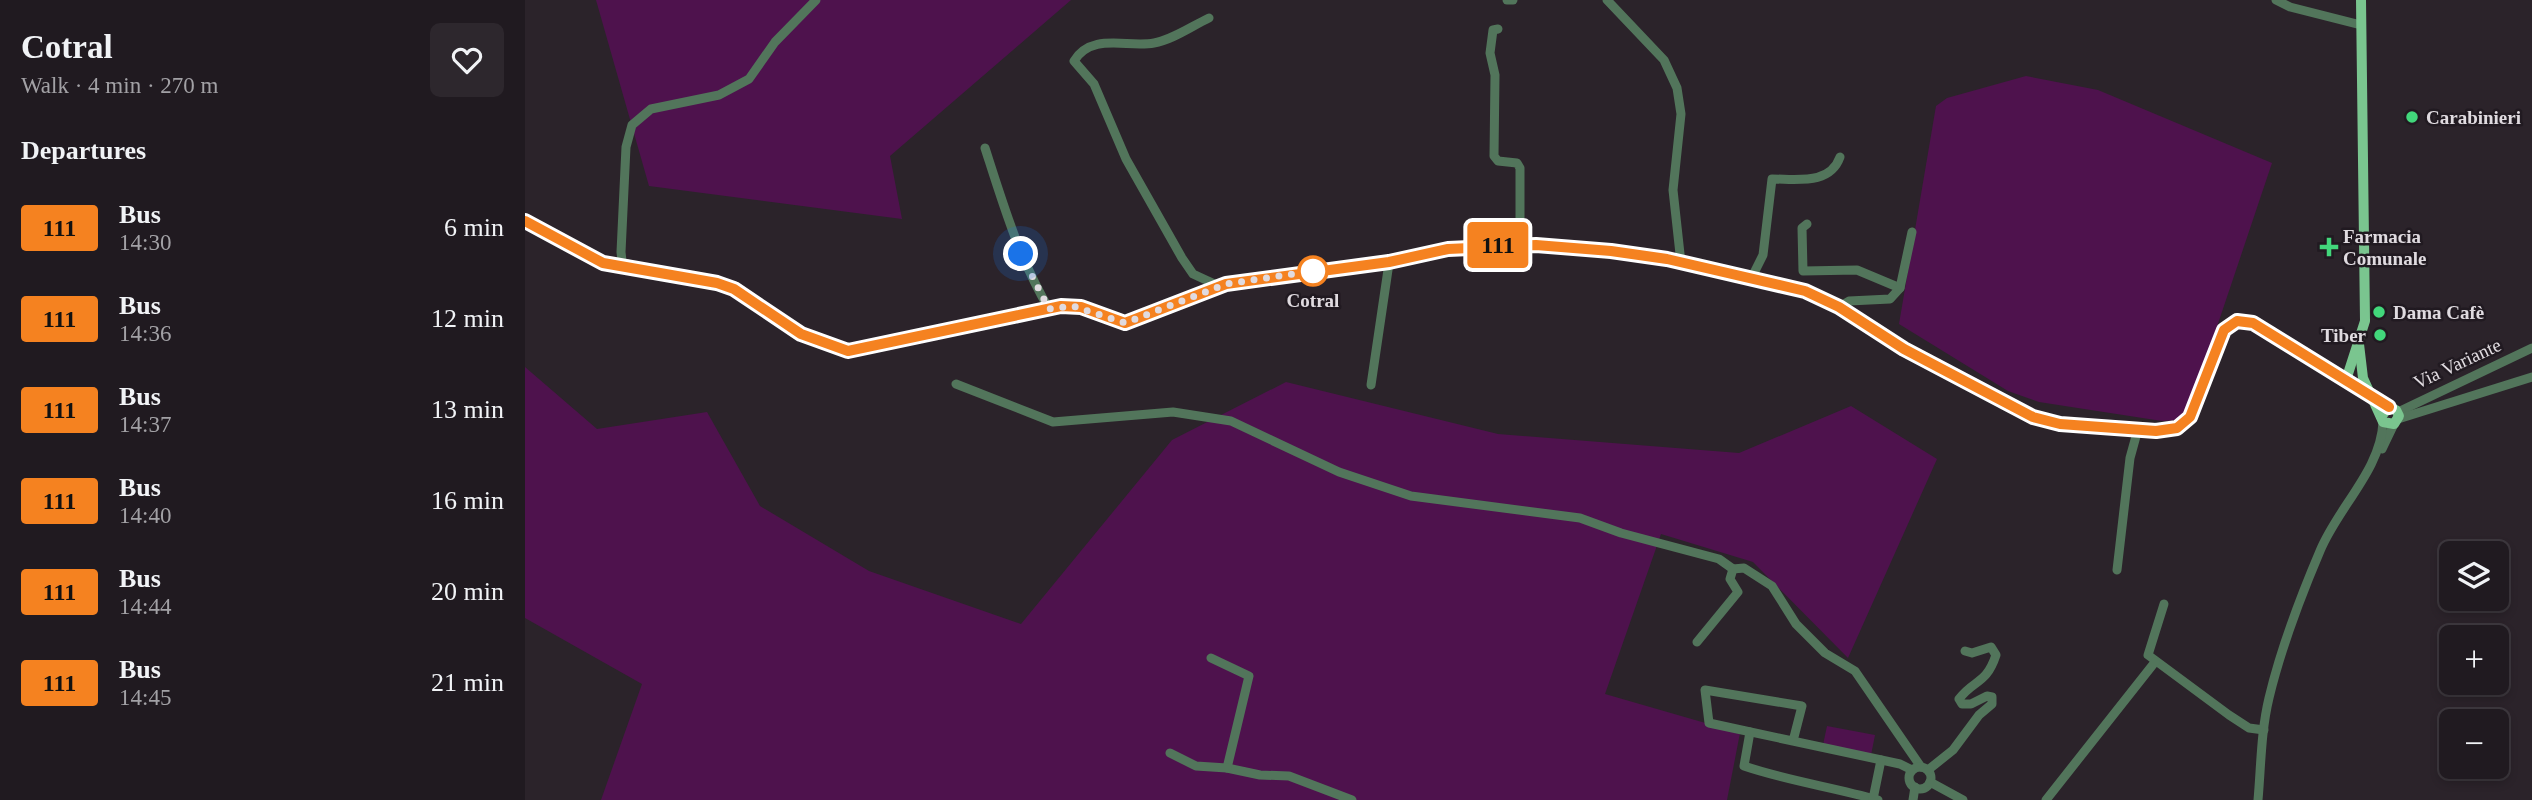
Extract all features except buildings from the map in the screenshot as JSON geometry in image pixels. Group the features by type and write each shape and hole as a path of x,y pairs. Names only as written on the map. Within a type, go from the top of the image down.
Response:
{"main road":[{"path":"2346,380 2356,360 2365,321 2361,0"},
{"path":"525,221 603,263 717,283 734,289 801,334 848,351 1073,306 1125,323 1219,286 1389,262 1448,249 1520,245 1611,251 1681,263 1805,291 1839,307 1904,349 2020,412 2060,424 2172,429 2186,421 2216,344 2232,322 2253,323 2346,380 2369,396 2390,417"},
{"path":"2331,370 2356,360"},
{"path":"2356,360 2369,396"}],"street":[{"path":"629,269 632,265 622,261 621,252 626,147 632,125 654,108 719,95 749,79 775,42 816,0"},
{"path":"1507,0 1513,0"},
{"path":"1607,0 1664,60 1677,88 1681,114 1673,190 1681,263"},
{"path":"2276,0 2290,7 2361,25"},
{"path":"1209,18 1156,43 1103,42 1078,54 1074,61 1094,84 1126,159 1182,258 1193,274 1219,286"},
{"path":"1498,29 1493,30 1489,53 1495,75 1494,156 1499,161 1517,163 1520,168 1520,245"},
{"path":"985,148 1019,249 1049,309"},
{"path":"1751,279 1763,255 1772,179 1822,177 1836,169 1840,157"},
{"path":"1807,224 1802,228 1803,271 1857,271 1901,288"},
{"path":"1839,307 1849,301 1890,299 1901,288 1912,232"},
{"path":"1371,385 1389,262"},
{"name":"Via Variante","path":"2390,417 2532,348"},
{"path":"2258,800 2264,730 2284,645 2321,549 2339,513 2377,456 2390,417 2532,377"},
{"path":"956,384 1053,422 1173,412 1231,421 1339,472 1411,496 1580,518 1622,533 1719,559 1733,569 1744,568 1772,586 1796,624 1825,653 1855,671 1930,782 1963,800"},
{"path":"2117,570 2130,458 2138,429"},
{"path":"1697,642 1738,592 1730,579 1733,569"},
{"path":"2164,604 2148,649 2155,662 2229,715 2249,727 2264,730"},
{"path":"1913,800 1915,787 1909,779 1920,769 1954,750 1979,715 1992,704 1992,697 1987,696 1971,704 1962,704 1959,699 1965,691 1981,683 1996,655 1991,647 1972,653 1965,651"},
{"path":"1211,658 1249,676 1227,768"},
{"path":"2046,800 2155,662"},
{"path":"1793,741 1802,706 1705,690 1709,723 1920,769"},
{"path":"1750,732 1744,766 1782,779 1837,788 1875,799 1881,760"},
{"path":"1170,753 1196,766 1227,768 1260,775 1289,776 1352,800"},
{"path":"1915,787 1923,788 1930,782"}],"shaded area":[{"path":"596,0 1071,0 890,156 902,219 649,186"},
{"path":"2026,76 2098,90 2272,163 2189,410 2179,420 2162,421 2039,402 2008,391 1899,324 1936,106 1947,98"},
{"path":"525,367 597,429 707,412 760,506 869,571 1021,624 1172,440 1286,382 1498,434 1739,453 1851,406 1937,459 1848,658 1753,562 1661,534 1605,694 1740,733 1727,800 601,800 642,684 525,618"},
{"path":"1827,726 1875,735 1871,755 1823,745"}],"bus line":[{"name":"111","path":"525,221 603,263 699,279 734,289 801,334 830,347 848,351 1066,305 1081,307 1125,323 1198,292 1226,284 1389,262 1465,247 1552,246 1667,259 1805,291 1839,307 1904,349 2020,412 2060,424 2156,431 2177,428 2192,412 2220,336 2232,322 2242,320 2253,323 2389,407"}],"place":[{"name":"Carabinieri","path":"2412,117"},
{"name":"Farmacia Comunale","path":"2329,247"},
{"name":"Cotral","path":"1313,271"},
{"name":"Dama Cafè","path":"2379,312"},
{"name":"Tiber","path":"2380,335"}],"route":[{"path":"1021,254 1049,309 1066,305 1081,307 1125,323 1198,292 1226,284 1313,271"}]}
